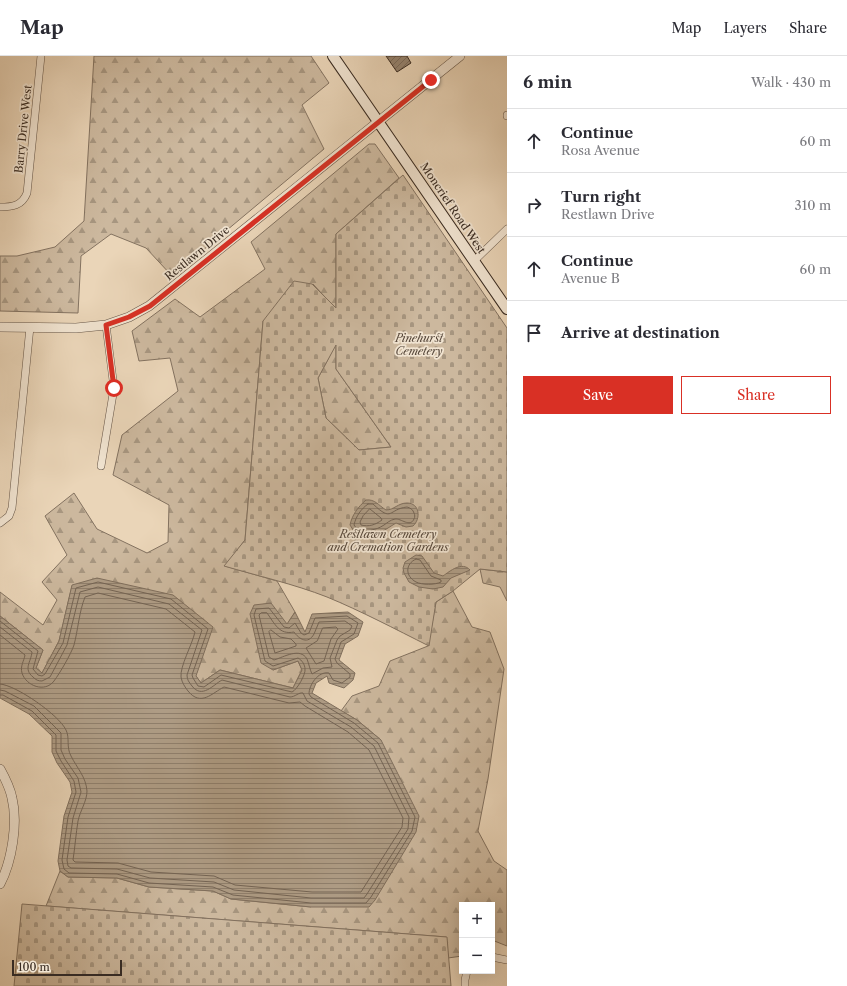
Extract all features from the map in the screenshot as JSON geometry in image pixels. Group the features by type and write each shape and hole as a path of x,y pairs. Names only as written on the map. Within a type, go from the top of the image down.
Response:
{"main road":[{"name":"Moncrief Road West","path":"334,56 507,309"}],"street":[{"name":"Barry Drive West","path":"0,207 13,208 22,202 27,193 41,56"},
{"name":"Restlawn Drive","path":"0,327 76,328 106,325 129,317 150,306 460,56"},
{"path":"474,261 507,229"},
{"path":"101,466 114,388 106,325"},
{"path":"0,523 9,516 12,508 30,327"},
{"path":"0,769 6,779 12,799 14,824 8,866 0,884"},
{"path":"495,958 507,960"},
{"path":"465,986 467,974"}],"green space":[{"path":"94,56 311,56 329,83 302,105 324,149 172,276 146,248 111,234 81,256 78,313 0,311 0,256 17,256 55,247 84,221"},
{"path":"369,144 375,144 399,178 336,234 336,309 313,284 263,321 245,540 225,566 277,581 295,612 287,625 273,670 298,661 302,670 293,688 220,670 201,683 196,676 72,586 59,641 42,673 36,668 43,650 0,616 0,592 43,625 57,600 42,582 67,555 45,516 74,493 97,529 147,553 168,542 169,505 113,475 122,435 178,391 170,358 139,361 132,331 175,299 200,317 265,269 251,242"},
{"path":"403,175 507,328 507,572 480,569 453,591 436,602 429,646 327,597 289,584 224,566 245,540 263,321 294,281 312,284 336,308 336,234","holes":["336,345 336,369 391,447 359,450 326,418 318,378"]},
{"path":"336,344 336,369 391,447 359,450 326,418 318,378"},
{"path":"480,569 507,572 507,601 500,587 483,583"},
{"path":"453,591 472,627 490,632 504,669 488,779 478,831 494,861 507,870 507,946 495,941 495,902 459,902 459,956 448,958 446,937 46,906 60,871 68,877 117,878 149,887 213,891 231,899 311,907 381,740 357,720 341,711 352,696 379,686 390,661 428,646 436,602"},
{"path":"22,904 447,937 451,986 14,986"}],"water":[{"path":"366,500 374,501 386,510 404,503 411,504 417,508 418,516 416,523 413,526 406,527 396,523 380,533 371,535 355,533 350,525 352,518 360,505"},
{"path":"416,555 422,556 434,573 443,576 456,568 463,566 470,570 451,578 443,587 433,589 419,587 409,582 403,568 405,562"},
{"path":"97,578 173,595 213,627 196,676 201,683 220,670 293,688 302,670 298,661 273,670 261,663 250,614 254,605 271,603 287,624 295,612 305,632 312,614 348,612 363,622 358,636 345,644 339,660 355,673 353,680 344,688 329,683 327,676 316,683 312,693 357,720 381,740 419,816 416,832 375,900 369,907 311,907 231,899 213,891 149,887 117,878 68,877 60,871 58,861 64,816 72,792 70,782 57,763 52,752 52,736 29,714 0,698 0,616 43,650 36,668 42,673 59,641 72,585"}],"building":[{"path":"386,56 407,56 411,63 397,72"}],"route":[{"path":"114,388 106,325 129,317 150,306 431,80"}],"park label":[{"name":"Pinehurst Cemetery","path":"419,344"},
{"name":"Restlawn Cemetery and Cremation Gardens","path":"388,540"}]}
